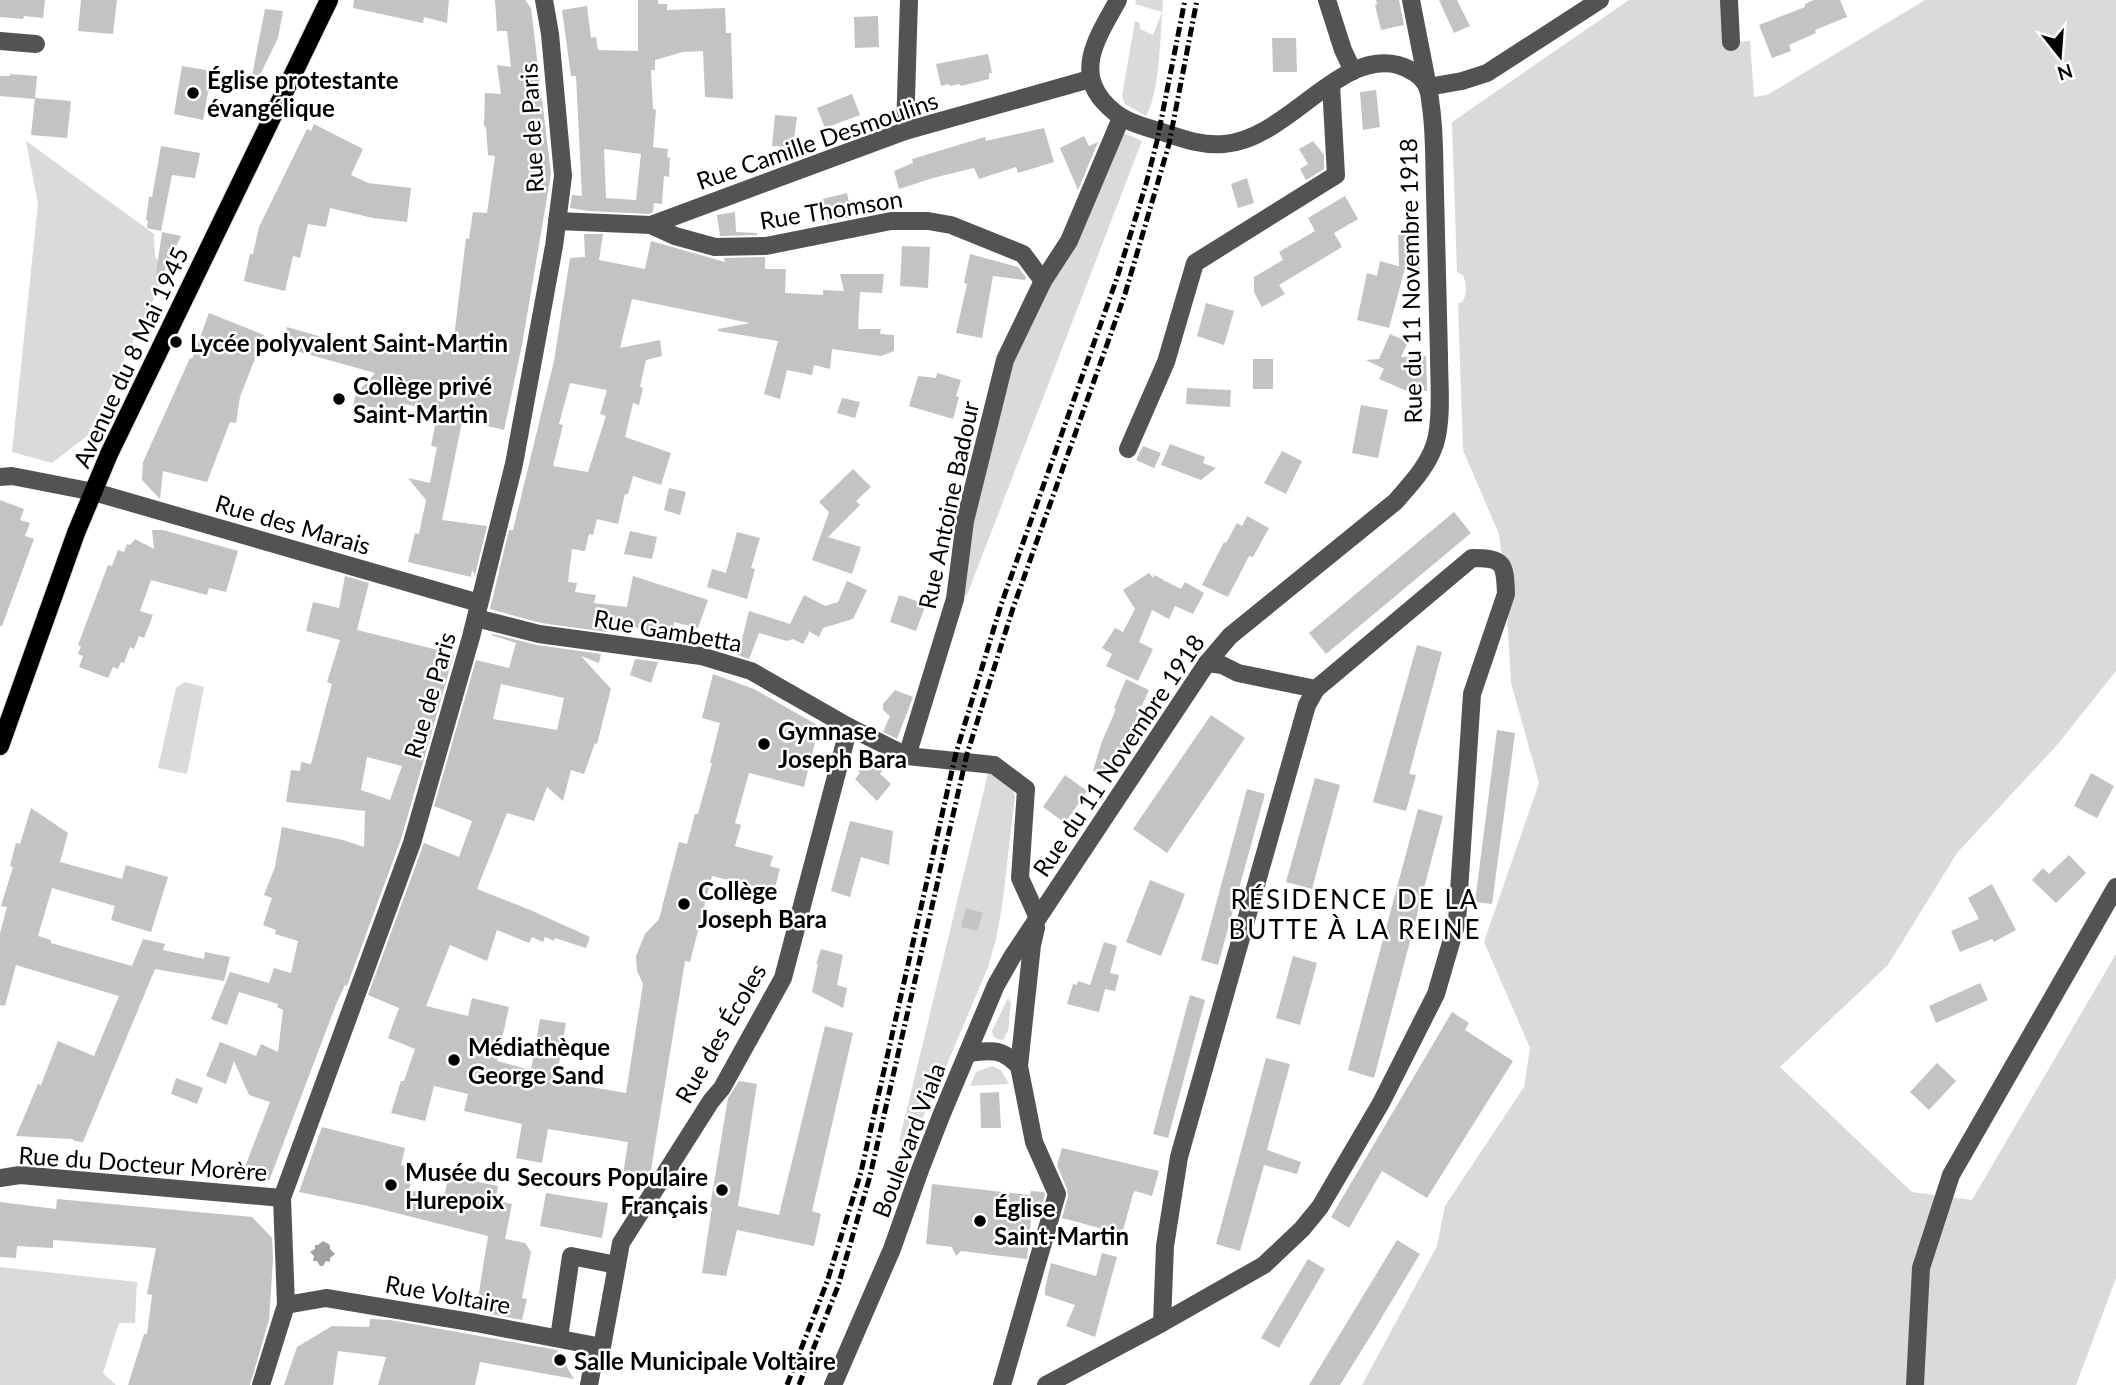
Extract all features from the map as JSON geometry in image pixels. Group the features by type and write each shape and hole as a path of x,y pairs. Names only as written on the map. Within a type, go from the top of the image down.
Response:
{"main road":[{"name":"Avenue du 8 Mai 1945","path":"0,746 72,542 120,430 328,0"}],"street":[{"name":"Rue de Paris","path":"261,1385 286,1305 282,1198 412,843 477,610 514,464 554,246 563,176 550,34 544,0"},
{"path":"905,131 909,0"},
{"path":"1118,0 1093,48 1090,79 1098,96 1121,118 1207,145 1237,142 1270,128 1353,71 1376,64 1398,65 1418,75 1428,87 1487,73 1600,0"},
{"path":"1327,0 1343,50 1353,71"},
{"name":"Rue du 11 Novembre 1918","path":"1038,918 1207,663 1230,636 1395,502 1416,478 1432,452 1437,437 1439,405 1433,122 1411,0"},
{"path":"1729,0 1731,42"},
{"path":"0,41 36,44"},
{"name":"Rue Camille Desmoulins","path":"557,221 651,225 905,131 1090,79"},
{"path":"1128,449 1166,362 1195,263 1336,175 1331,85"},
{"name":"Rue Antoine Badour","path":"906,756 955,599 965,521 1005,360 1043,281 1069,241 1121,118"},
{"name":"Rue Thomson","path":"651,225 675,236 715,247 766,246 891,222 928,220 951,225 1023,254 1043,281"},
{"name":"Rue des Marais","path":"0,477 12,476 94,492 477,610"},
{"path":"1046,1385 1162,1323 1264,1265 1320,1207 1381,1103 1436,994 1457,922 1472,694 1506,594 1501,564 1492,558 1472,558 1316,689 1307,705 1179,1157 1166,1246 1162,1323"},
{"name":"Rue Gambetta","path":"477,610 539,634 701,656 751,671 906,756 994,765 1026,789 1020,878 1038,918"},
{"path":"1207,663 1222,665 1238,673 1316,689"},
{"name":"Rue des Écoles","path":"589,1385 602,1347 621,1243 711,1101 722,1088 783,978 849,727"},
{"path":"1915,1385 1921,1268 1951,1175 2116,887"},
{"path":"1002,1385 1056,1194 1034,1142 1019,1066 1032,945 1038,918"},
{"name":"Boulevard Viala","path":"834,1385 892,1249 919,1170 996,985 1038,918"},
{"path":"968,1053 991,1050 1007,1054 1019,1066"},
{"name":"Rue du Docteur Morère","path":"0,1178 20,1175 282,1198"},
{"path":"559,1338 571,1256 617,1265"},
{"name":"Rue Voltaire","path":"286,1305 326,1298 602,1347"}],"shaded area":[{"path":"1136,0 1163,0 1160,43 1155,91 1146,116 1125,104 1122,96 1135,21 1140,23 1140,29 1153,35 1162,12 1135,4"},
{"path":"1629,0 1723,0 1724,43 1750,41 1754,97 1767,95 1925,0 2116,0 2116,671 2057,745 1957,853 1888,965 1780,1067 1912,1192 1972,1200 2116,954 2116,1278 2076,1385 1362,1385 1437,1246 1445,1206 1524,1087 1530,1048 1484,942 1539,783 1511,683 1505,579 1499,534 1463,450 1458,303 1465,297 1466,290 1463,275 1457,272 1452,122"},
{"path":"1124,133 1142,141 967,595 960,598 969,525 1012,359 1048,288 1084,228"},
{"path":"26,141 154,234 155,257 167,271 87,436 52,463 12,452 38,204"},
{"path":"185,682 204,687 187,774 158,768 176,688"},
{"path":"989,769 1012,787 1015,796 996,939 988,967 911,1142 899,1142"},
{"path":"1008,998 1011,1003 1008,1031 1003,1040 997,1039 992,1031"},
{"path":"992,1066 1001,1070 1009,1084 970,1086 976,1072"},
{"path":"323,1241 330,1245 335,1254 330,1258 330,1262 326,1261 320,1266 317,1261 313,1261 314,1256 310,1252 315,1249 315,1245"},
{"path":"0,1267 137,1282 135,1323 119,1323 103,1373 116,1385 0,1385"}],"building":[{"path":"0,0 45,0 43,18 0,17"},
{"path":"81,0 117,0 113,34 78,31"},
{"path":"354,0 449,0 447,23 424,17 423,23 353,8"},
{"path":"495,0 525,0 531,8 551,174 522,345 504,430 468,421 462,422 442,520 487,526 475,575 472,570 471,577 408,562 415,533 419,534 426,500 408,478 430,483 437,447 431,446 438,411 404,404 403,409 353,406 356,394 375,373 282,347 287,327 370,351 374,340 396,345 398,336 453,346 466,238 469,239 473,212 487,213 495,156 488,155 484,125 485,93 501,94 497,65 511,67 507,31 497,31"},
{"path":"638,0 658,0 658,4 667,4 667,10 725,8 726,33 731,33 733,99 705,97 703,51 683,52 655,60 655,70 651,70 653,109 656,110 653,147 668,149 667,157 670,158 669,177 664,176 662,204 654,203 653,212 649,214 570,208 572,195 582,196 576,76 571,76 562,10 587,6 591,38 596,37 598,50 638,51","holes":["604,149 641,154 636,200 606,198"]},
{"path":"1376,0 1399,0 1404,25 1381,30"},
{"path":"1439,0 1457,0 1470,26 1454,33"},
{"path":"1814,0 1840,0 1847,17 1815,30 1816,33 1789,45 1791,51 1772,58 1759,25 1805,7 1805,4"},
{"path":"265,9 283,11 278,38 256,83 251,81"},
{"path":"878,16 879,47 855,48 854,17"},
{"path":"1272,38 1296,38 1297,72 1273,72"},
{"path":"988,54 992,73 989,73 989,79 961,86 941,86 936,64"},
{"name":"Église protestante évangélique","path":"182,66 212,71 203,120 174,114"},
{"path":"0,76 37,76 35,99 0,96"},
{"path":"1376,90 1380,127 1363,130 1360,92"},
{"path":"852,94 860,115 825,128 817,108"},
{"path":"35,98 71,101 67,138 31,135"},
{"path":"775,115 797,117 793,147 772,146"},
{"path":"314,124 363,149 351,175 368,183 411,188 407,222 373,218 330,208 326,227 308,224 300,258 293,256 285,291 244,281 259,227 307,129 311,131"},
{"path":"1044,128 1054,162 1018,173 1016,167 979,179 974,168 899,189 894,171 913,163 912,159 985,137 986,141"},
{"path":"1084,136 1089,146 1098,142 1078,190 1060,148"},
{"path":"1313,141 1324,155 1324,169 1306,180 1300,169 1308,164 1299,149"},
{"path":"161,146 200,153 195,178 172,175 161,231 147,228 146,220"},
{"path":"1247,178 1254,203 1238,208 1231,184"},
{"path":"847,193 852,217 827,222 823,199"},
{"path":"1345,196 1358,219 1334,233 1342,247 1279,285 1285,294 1262,307 1254,292 1254,277 1283,260 1279,252 1315,231 1308,218"},
{"path":"735,212 736,232 757,235 720,236 717,215"},
{"path":"162,232 181,236 159,282 155,281"},
{"path":"584,234 603,234 599,260 645,269 651,241 725,262 724,258 765,257 765,269 786,269 785,293 823,295 823,290 844,291 840,274 884,274 882,293 860,292 858,329 881,329 880,334 894,335 894,351 881,356 832,349 830,369 814,365 812,375 787,370 780,399 764,394 778,341 718,331 750,323 632,299 620,348 660,340 662,356 646,360 639,405 633,403 625,437 671,453 661,485 633,476 628,494 625,494 618,524 597,519 593,535 589,534 585,551 572,549 568,582 577,583 575,592 596,595 594,603 627,607 633,576 708,600 698,628 674,622 671,640 643,637 646,629 608,624 607,632 541,623 490,609 509,530 513,530 554,361 570,258 585,257","holes":["570,383 607,390 600,414 606,416 588,472 553,466 563,425 559,424"]},
{"path":"1418,234 1420,272 1399,267 1398,235"},
{"path":"902,246 930,247 928,288 900,286"},
{"path":"970,254 1018,267 1026,277 1025,280 993,276 982,338 956,333 967,284 964,283"},
{"path":"1380,261 1405,268 1389,328 1357,320 1367,273 1377,276"},
{"path":"1206,303 1234,311 1224,345 1197,336"},
{"path":"209,313 264,335 240,397 236,423 230,422 207,482 163,471 160,499 142,480 143,462 190,358 192,359"},
{"path":"1390,334 1408,342 1401,357 1426,356 1427,391 1407,391 1379,379 1384,369 1366,360 1379,359"},
{"path":"1253,359 1273,359 1273,389 1253,389"},
{"path":"937,373 961,380 953,419 909,406 918,376 936,378"},
{"path":"1187,388 1231,390 1230,407 1186,404"},
{"path":"842,398 860,402 855,418 837,413"},
{"path":"1361,405 1388,410 1378,458 1352,453"},
{"path":"1170,444 1205,457 1203,463 1216,468 1201,480 1161,465"},
{"path":"1143,446 1161,453 1154,468 1136,460"},
{"path":"1282,451 1302,461 1286,494 1264,483"},
{"path":"853,469 871,487 856,501 860,505 828,537 861,547 852,574 812,560 829,512 819,502"},
{"path":"669,488 686,492 680,515 664,510"},
{"path":"0,500 24,509 20,520 30,523 25,536 34,539 2,626 0,626"},
{"path":"1454,512 1471,533 1326,654 1309,633"},
{"path":"1247,516 1269,528 1253,557 1249,556 1228,597 1202,585 1224,542 1226,543 1237,523 1242,526"},
{"path":"152,530 163,530 238,551 226,592 209,588 207,595 151,580 140,611 153,615 144,638 139,636 134,649 130,647 124,663 121,662 118,669 113,667 108,678 79,667 83,656 78,654 81,646 78,645 108,565 112,566 118,550 124,552 127,544 130,545 135,539 154,549"},
{"path":"630,531 657,537 652,559 624,554"},
{"path":"737,532 760,538 751,568 755,569 747,599 707,587 712,569 726,573"},
{"path":"1149,573 1153,578 1154,575 1181,589 1185,582 1204,593 1193,614 1175,606 1169,619 1152,610 1139,642 1153,649 1138,681 1106,666 1112,654 1102,648 1115,628 1123,632 1135,609 1123,590"},
{"path":"345,576 369,583 357,630 454,654 401,839 347,986 345,985 337,1002 269,1181 243,1172 270,1102 249,1095 234,1061 226,1084 206,1076 220,1042 256,1056 261,1044 278,1052 283,1010 277,1007 278,1004 239,992 227,1025 211,1019 230,972 269,983 274,968 291,973 298,941 275,934 276,930 263,925 272,898 264,895 275,867 282,827 364,847 365,811 286,802 291,770 300,771 301,762 311,764 332,684 327,682 340,640 306,631 313,602 339,608","holes":["367,757 402,766 390,800 361,790"]},
{"path":"847,581 867,590 853,619 823,628 819,637 808,631 803,644 793,639 787,641 759,633 749,659 738,655 749,611 790,624 804,595 825,606 838,602"},
{"path":"899,595 926,604 916,631 890,622"},
{"path":"491,635 601,654 599,663 581,656 611,689 597,744 595,743 584,774 571,770 563,801 547,787 534,821 507,813 477,889 590,937 586,948 545,937 543,942 532,937 529,943 497,930 487,961 450,945 426,1006 468,1016 472,998 509,1007 497,1061 531,1070 540,1019 566,1023 556,1081 626,1093 643,984 637,971 636,956 645,934 659,919 679,842 687,844 712,763 720,723 702,718 713,674 754,689 819,726 804,787 749,773 735,823 741,825 735,846 773,856 770,866 780,869 774,891 712,876 690,962 685,961 648,1179 623,1175 628,1142 548,1129 542,1163 516,1158 522,1124 464,1111 468,1094 434,1086 425,1121 391,1113 415,1049 388,1038 399,1008 368,995 424,843 459,857 472,821 434,806 476,660 509,668 516,643","holes":["501,684 564,698 557,730 493,719"]},
{"path":"1417,645 1442,652 1409,774 1416,775 1406,811 1373,802"},
{"path":"635,659 658,662 651,683 630,675"},
{"path":"1126,679 1149,690 1108,780 1093,771"},
{"path":"895,690 913,697 897,739 883,732 890,716 883,710 883,704"},
{"path":"1211,715 1245,738 1167,853 1133,829"},
{"path":"1497,730 1515,733 1492,904 1475,902"},
{"path":"875,753 889,760 880,774 891,784 877,801 855,779 860,773 858,771"},
{"path":"2091,773 2114,786 2097,818 2074,806"},
{"path":"1065,775 1087,791 1065,823 1043,807"},
{"path":"1315,778 1340,785 1312,889 1286,882"},
{"path":"1247,789 1265,794 1218,965 1201,960"},
{"path":"31,808 68,833 60,862 122,879 126,865 168,877 151,932 111,920 115,906 52,888 38,936 51,940 51,943 132,966 143,939 165,944 163,950 204,959 205,952 230,957 224,981 155,969 83,1142 16,1136 38,1084 41,1085 58,1041 94,1056 119,996 16,965 5,1006 0,1005 0,933 7,907 1,906 13,867 10,866 16,843 20,844"},
{"path":"1418,809 1443,816 1374,1078 1348,1070"},
{"path":"850,821 893,831 889,865 861,857 850,897 831,891"},
{"path":"2069,855 2086,873 2056,903 2032,880 2043,868 2049,874"},
{"path":"1150,880 1185,894 1161,956 1126,942"},
{"path":"1992,884 2016,930 1994,942 1992,939 1960,952 1951,931 1979,919 1968,898"},
{"path":"966,908 983,913 977,931 961,927"},
{"path":"1104,942 1117,946 1110,973 1119,975 1115,991 1105,989 1099,1012 1067,1004 1073,984 1077,985 1078,981 1090,985"},
{"path":"821,949 843,955 837,985 847,988 843,1008 812,992"},
{"path":"1293,956 1317,963 1300,1025 1276,1018"},
{"path":"1980,983 1988,1000 1936,1023 1929,1006"},
{"path":"1190,995 1205,1000 1168,1138 1153,1134"},
{"path":"1452,1012 1469,1023 1465,1030 1513,1061 1427,1198 1382,1171 1349,1228 1331,1217"},
{"path":"825,1026 853,1033 812,1211 821,1214 814,1246 737,1230 726,1276 702,1273 728,1098 739,1081 757,1084 738,1206 779,1215"},
{"path":"1266,1058 1290,1064 1267,1150 1301,1162 1297,1174 1264,1165 1240,1251 1216,1244"},
{"path":"1937,1063 1956,1081 1929,1110 1910,1092"},
{"path":"176,1078 203,1088 197,1104 171,1094"},
{"path":"999,1092 1001,1128 981,1128 980,1093"},
{"path":"322,1127 405,1148 401,1165 414,1168 409,1190 443,1199 449,1176 498,1186 495,1200 512,1204 505,1239 525,1243 531,1252 522,1298 527,1299 522,1320 476,1311 488,1236 299,1192"},
{"path":"1062,1148 1159,1171 1152,1196 1135,1191 1133,1194 1122,1234 1062,1218 1068,1196 1057,1165"},
{"name":"Église Saint-Martin","path":"932,1184 1030,1195 1031,1191 1044,1192 1040,1212 1032,1210 1027,1259 961,1251 956,1256 952,1247 926,1244"},
{"path":"546,1193 608,1203 602,1238 540,1226"},
{"path":"57,1199 252,1217 272,1238 273,1260 269,1320 250,1385 128,1385 144,1334 147,1334 152,1295 147,1294 156,1248 53,1240 53,1248 17,1246 16,1258 0,1257 0,1202 56,1209"},
{"path":"1397,1240 1420,1254 1373,1332 1340,1385 1309,1385"},
{"path":"1102,1253 1117,1257 1095,1337 1066,1326 1075,1305 1045,1295 1045,1289 1051,1263 1096,1276"},
{"path":"1308,1259 1325,1269 1279,1348 1261,1338"},
{"path":"370,1319 390,1320 557,1350 574,1379 480,1362 475,1385 378,1385 386,1357 338,1351 333,1385 284,1385 297,1347 332,1326 369,1327"}],"railway":[{"path":"787,1385 827,1282 861,1172 956,753 1001,605 1117,278 1146,184 1185,0"},
{"path":"799,1385 838,1286 870,1176 967,754 1013,608 1125,294 1169,144 1197,0"}],"place":[{"name":"Église protestante évangélique","path":"193,93"},
{"name":"Lycée polyvalent Saint-Martin","path":"176,342"},
{"name":"Collège privé Saint-Martin","path":"339,399"},
{"name":"Gymnase Joseph Bara","path":"764,744"},
{"name":"Collège Joseph Bara","path":"684,904"},
{"name":"Médiathèque George Sand","path":"454,1060"},
{"name":"Musée du Hurepoix","path":"391,1185"},
{"name":"Secours Populaire Français","path":"722,1190"},
{"name":"Église Saint-Martin","path":"980,1221"},
{"name":"Salle Municipale Voltaire","path":"560,1360"}],"district":[{"name":"RÉSIDENCE DE LA BUTTE À LA REINE","path":"1355,914"}]}
